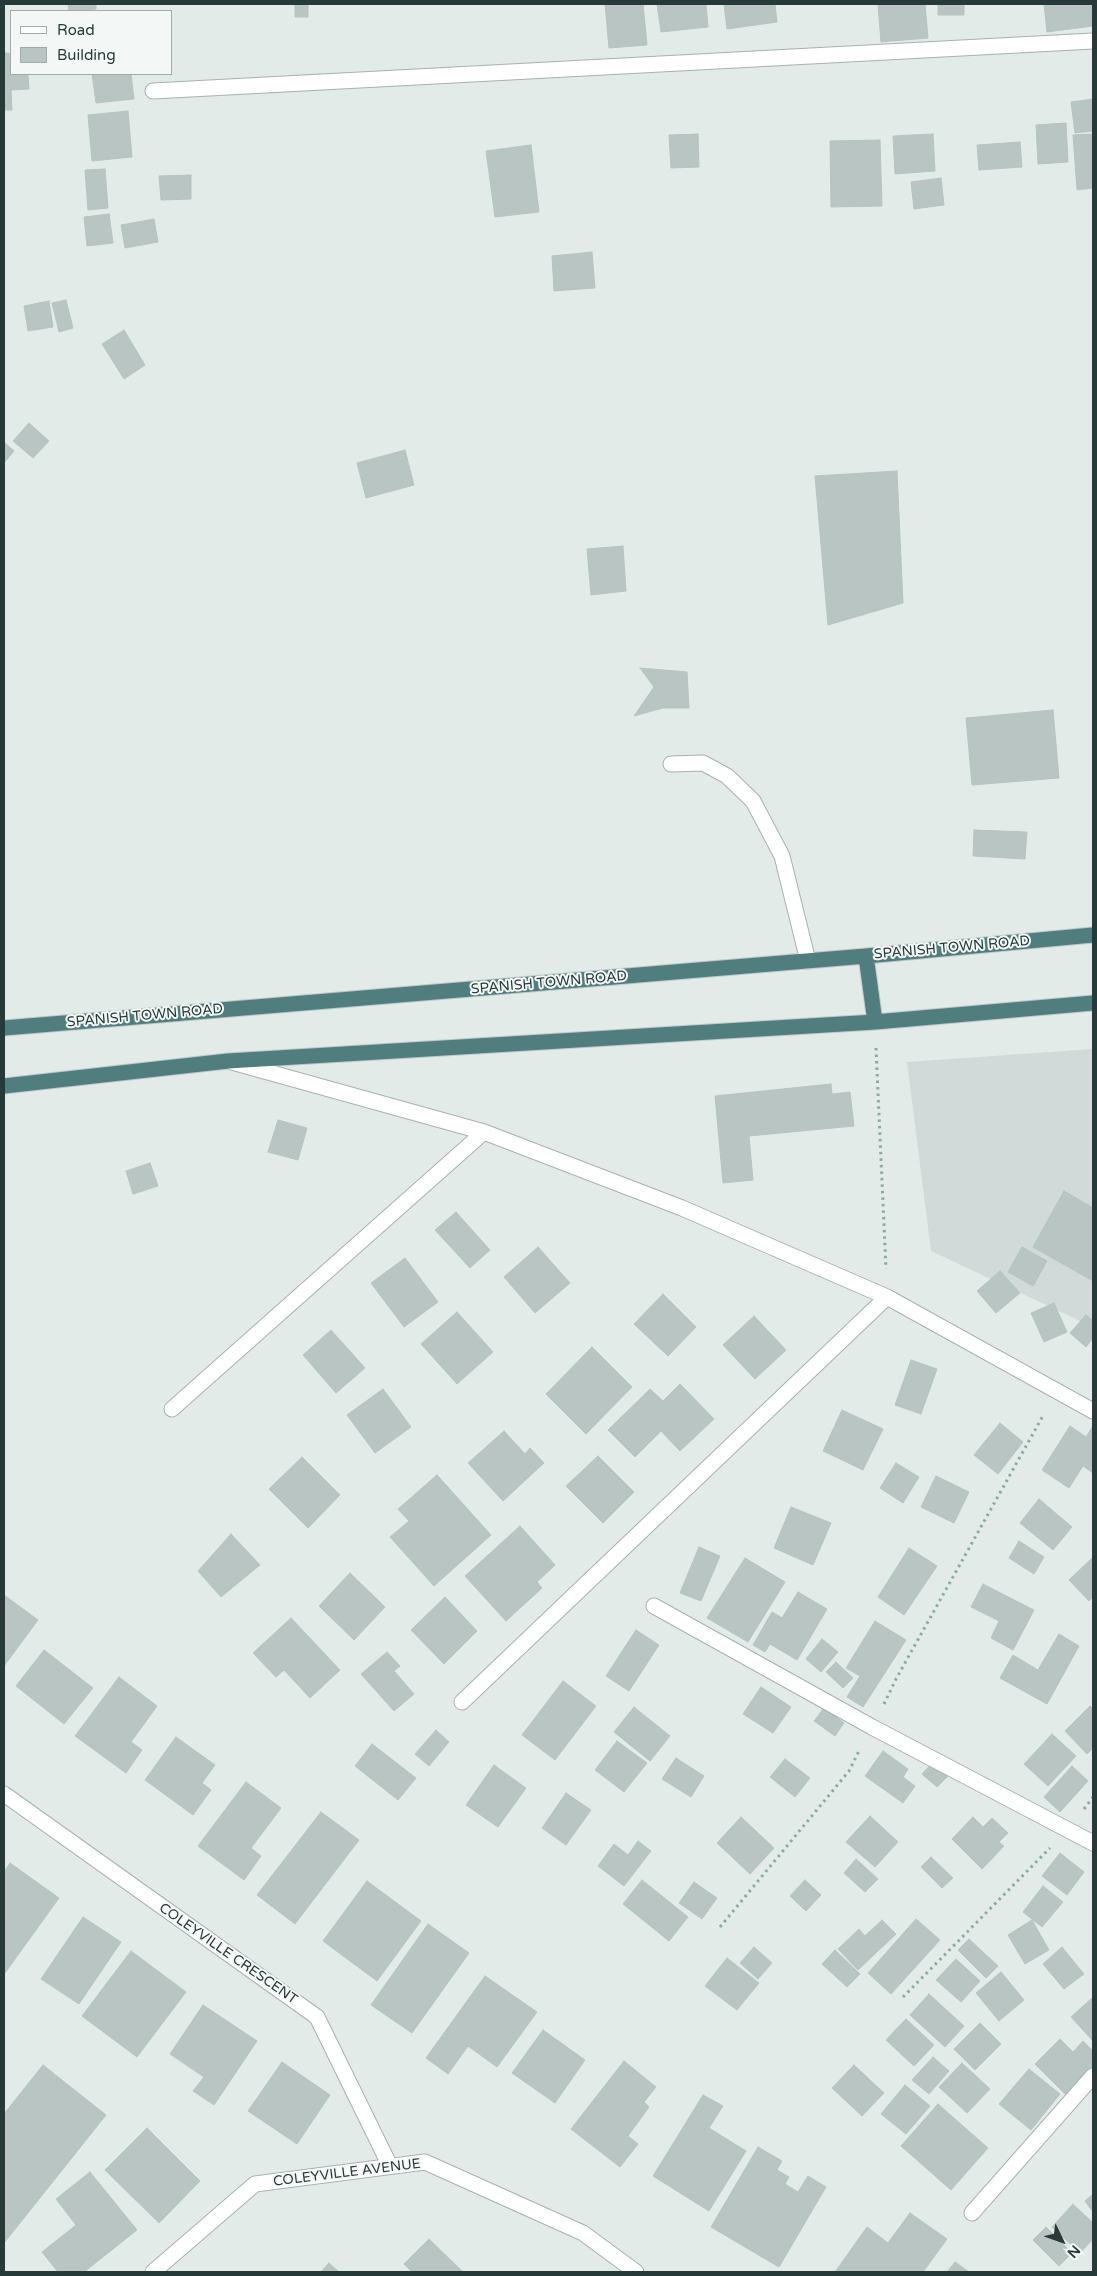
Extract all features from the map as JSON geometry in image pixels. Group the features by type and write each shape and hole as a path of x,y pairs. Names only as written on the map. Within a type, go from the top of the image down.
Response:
{"highway":[{"name":"SPANISH TOWN ROAD","path":"4,1028 808,961 1093,935"},
{"path":"866,956 875,1022"},
{"path":"4,1086 228,1061 875,1022 1093,1003"}],"street":[{"path":"153,90 1093,41"},
{"path":"671,764 703,763 727,776 753,801 782,856 808,961"},
{"path":"228,1061 484,1132 682,1208 887,1297 1093,1411"},
{"path":"172,1409 484,1132"},
{"path":"462,1702 887,1297"},
{"path":"654,1606 872,1727 1069,1828 1093,1843"},
{"name":"COLEYVILLE CRESCENT","path":"4,1794 318,2018 390,2166"},
{"path":"972,2213 1093,2076"},
{"name":"COLEYVILLE AVENUE","path":"153,2272 255,2184 425,2162 583,2233 636,2272"}],"path":[{"path":"875,1022 887,1297"},
{"path":"720,1927 849,1770 896,1679 1058,1391"},
{"path":"903,1997 1069,1828 1093,1797"}],"shaded area":[{"path":"1093,1049 1093,1327 931,1251 907,1062"}],"building":[{"path":"68,4 96,4 96,9 69,10"},
{"path":"295,4 308,4 308,17 295,17"},
{"path":"605,4 643,4 647,45 609,48"},
{"path":"657,4 706,4 708,27 661,32"},
{"path":"724,4 775,4 777,22 727,29"},
{"path":"925,4 928,38 881,42 878,5"},
{"path":"938,4 964,4 964,15 938,15"},
{"path":"1044,4 1092,4 1093,26 1047,32"},
{"path":"4,53 9,53 10,75 28,75 29,89 11,90 12,110 4,110"},
{"path":"92,75 131,75 134,99 96,103"},
{"path":"1093,99 1093,131 1075,133 1071,102"},
{"path":"128,111 132,157 92,161 88,115"},
{"path":"1066,123 1068,162 1038,164 1036,125"},
{"path":"698,134 699,167 671,168 669,135"},
{"path":"933,134 935,171 895,174 893,136"},
{"path":"1093,134 1093,188 1077,190 1073,135"},
{"path":"880,140 882,206 831,207 830,141"},
{"path":"1020,142 1022,167 979,170 977,145"},
{"path":"531,145 539,212 495,217 486,151"},
{"path":"105,169 108,208 88,210 85,170"},
{"path":"191,175 191,199 161,200 159,176"},
{"path":"941,178 944,205 914,209 911,182"},
{"path":"109,214 113,243 87,246 84,217"},
{"path":"154,219 158,242 125,248 121,225"},
{"path":"592,252 595,288 554,291 552,256"},
{"path":"66,300 73,328 59,332 52,303"},
{"path":"49,301 53,327 28,331 24,306"},
{"path":"124,330 145,365 124,379 102,344"},
{"path":"29,423 49,441 33,458 13,441"},
{"path":"4,442 14,451 4,463"},
{"path":"405,450 414,485 366,498 357,463"},
{"path":"897,471 903,603 828,625 815,476"},
{"path":"623,546 626,591 591,595 587,549"},
{"path":"640,668 687,672 689,708 663,708 634,716 654,687"},
{"path":"1053,710 1059,778 972,785 966,718"},
{"path":"974,830 1027,832 1025,859 973,856"},
{"path":"831,1084 832,1094 850,1092 854,1126 749,1136 753,1180 723,1183 715,1096"},
{"path":"278,1120 307,1128 298,1160 268,1152"},
{"path":"150,1163 158,1186 133,1194 126,1171"},
{"path":"1064,1191 1093,1208 1093,1281 1033,1247"},
{"path":"456,1212 490,1250 470,1268 435,1230"},
{"path":"538,1247 570,1283 535,1313 504,1277"},
{"path":"1022,1247 1047,1261 1033,1286 1008,1272"},
{"path":"405,1258 438,1302 404,1327 371,1283"},
{"path":"1000,1271 1020,1293 996,1313 977,1291"},
{"path":"663,1294 696,1327 668,1356 634,1324"},
{"path":"1054,1303 1067,1332 1044,1342 1031,1313"},
{"path":"457,1312 493,1352 457,1384 421,1344"},
{"path":"1086,1315 1093,1321 1093,1338 1086,1347 1070,1333"},
{"path":"754,1316 786,1350 755,1379 723,1345"},
{"path":"331,1330 365,1368 336,1393 303,1355"},
{"path":"592,1347 632,1387 586,1434 546,1394"},
{"path":"911,1360 937,1369 921,1414 895,1405"},
{"path":"680,1384 714,1419 680,1451 661,1431 635,1457 608,1430 650,1389 663,1401"},
{"path":"383,1389 411,1427 375,1453 347,1415"},
{"path":"842,1410 883,1429 863,1470 823,1451"},
{"path":"1000,1423 1023,1442 998,1474 974,1455"},
{"path":"1070,1426 1086,1437 1093,1426 1093,1473 1083,1466 1069,1488 1042,1470"},
{"path":"504,1431 525,1454 530,1448 544,1463 503,1501 468,1463"},
{"path":"598,1456 634,1492 603,1523 566,1486"},
{"path":"302,1457 340,1495 308,1528 269,1489"},
{"path":"896,1463 919,1477 903,1503 880,1488"},
{"path":"437,1475 491,1535 434,1586 390,1537 409,1521 398,1509"},
{"path":"936,1476 969,1492 954,1523 921,1507"},
{"path":"1039,1499 1072,1527 1053,1550 1020,1523"},
{"path":"791,1507 831,1523 813,1565 774,1548"},
{"path":"520,1526 555,1565 537,1582 542,1588 506,1621 465,1576"},
{"path":"231,1534 260,1565 221,1597 198,1571"},
{"path":"1019,1541 1044,1557 1034,1574 1009,1558"},
{"path":"699,1547 720,1556 701,1601 680,1593"},
{"path":"909,1548 937,1566 904,1615 878,1597"},
{"path":"1093,1557 1093,1597 1089,1601 1069,1580"},
{"path":"745,1558 785,1582 748,1642 707,1618"},
{"path":"350,1573 385,1607 354,1640 319,1606"},
{"path":"983,1584 1034,1610 1013,1650 991,1638 999,1621 971,1607"},
{"path":"798,1592 827,1609 797,1660 770,1644 765,1652 753,1645 772,1612 782,1618"},
{"path":"4,1595 38,1620 4,1666"},
{"path":"445,1597 477,1631 444,1664 411,1630"},
{"path":"291,1618 340,1670 310,1698 284,1670 276,1677 253,1653"},
{"path":"875,1621 906,1640 863,1707 847,1697 860,1676 846,1668"},
{"path":"636,1630 659,1645 629,1691 606,1676"},
{"path":"1059,1634 1079,1646 1047,1704 1000,1678 1013,1655 1038,1670"},
{"path":"822,1639 838,1652 821,1672 806,1659"},
{"path":"44,1650 93,1688 64,1724 16,1686"},
{"path":"387,1652 400,1666 394,1671 414,1694 394,1711 361,1674"},
{"path":"836,1662 853,1678 843,1688 826,1672"},
{"path":"119,1677 157,1706 131,1742 142,1750 126,1773 75,1736"},
{"path":"563,1681 596,1706 555,1760 522,1735"},
{"path":"761,1687 791,1707 773,1733 743,1714"},
{"path":"1090,1706 1093,1709 1093,1748 1087,1754 1065,1731"},
{"path":"634,1707 670,1736 650,1761 614,1732"},
{"path":"824,1708 844,1723 835,1736 814,1721"},
{"path":"436,1730 449,1742 429,1766 415,1754"},
{"path":"1052,1734 1076,1756 1048,1786 1024,1764"},
{"path":"176,1737 215,1765 202,1783 211,1790 193,1815 145,1780"},
{"path":"617,1741 647,1763 624,1792 595,1770"},
{"path":"372,1744 416,1778 398,1800 355,1766"},
{"path":"883,1751 908,1769 903,1777 915,1786 903,1803 865,1776"},
{"path":"676,1758 704,1776 691,1797 662,1779"},
{"path":"785,1759 810,1778 795,1797 770,1777"},
{"path":"935,1760 950,1774 937,1787 922,1774"},
{"path":"494,1765 526,1788 498,1827 466,1805"},
{"path":"1072,1766 1088,1781 1060,1812 1044,1797"},
{"path":"246,1782 281,1808 251,1848 261,1856 244,1880 198,1846"},
{"path":"566,1793 591,1810 566,1845 542,1828"},
{"path":"321,1812 359,1840 295,1924 257,1895"},
{"path":"870,1816 898,1842 875,1867 846,1842"},
{"path":"741,1817 774,1848 750,1874 717,1843"},
{"path":"973,1817 983,1827 992,1818 1008,1833 999,1842 1004,1846 982,1869 952,1839"},
{"path":"638,1841 651,1851 624,1886 598,1866 614,1844 628,1855"},
{"path":"1060,1853 1084,1872 1067,1895 1042,1876"},
{"path":"931,1857 953,1878 942,1888 921,1867"},
{"path":"856,1859 878,1879 865,1892 844,1873"},
{"path":"10,1863 59,1898 5,1973 4,1872"},
{"path":"642,1880 688,1917 669,1941 623,1904"},
{"path":"805,1880 821,1895 806,1911 790,1896"},
{"path":"367,1881 421,1921 377,1981 323,1941"},
{"path":"694,1882 717,1898 702,1919 679,1903"},
{"path":"1043,1886 1063,1902 1042,1927 1023,1912"},
{"path":"83,1917 121,1942 79,2004 41,1979"},
{"path":"916,1919 940,1940 891,1994 868,1973"},
{"path":"882,1920 896,1934 858,1970 838,1949 859,1929 865,1936"},
{"path":"1032,1920 1049,1950 1025,1964 1008,1935"},
{"path":"428,1924 469,1953 412,2033 371,2005"},
{"path":"969,1939 998,1966 986,1978 958,1950"},
{"path":"754,1947 772,1963 758,1979 740,1963"},
{"path":"1062,1947 1084,1974 1064,1989 1043,1964"},
{"path":"835,1950 860,1974 847,1987 822,1964"},
{"path":"131,1951 186,1992 137,2057 82,2016"},
{"path":"727,1958 759,1983 737,2010 705,1986"},
{"path":"956,1959 980,1981 961,2002 936,1980"},
{"path":"1001,1972 1024,2000 999,2021 976,1993"},
{"path":"485,1976 537,2012 497,2067 468,2046 448,2074 426,2058"},
{"path":"929,1994 964,2026 945,2047 910,2015"},
{"path":"1093,1997 1093,2041 1071,2017"},
{"path":"203,2005 257,2041 214,2105 193,2091 204,2077 170,2054"},
{"path":"906,2019 934,2045 914,2066 886,2040"},
{"path":"980,2023 1001,2044 975,2070 954,2049"},
{"path":"543,2030 585,2060 555,2103 512,2073"},
{"path":"1060,2039 1073,2052 1083,2041 1093,2051 1093,2066 1065,2094 1035,2064"},
{"path":"933,2057 949,2071 929,2094 912,2080"},
{"path":"624,2061 656,2087 644,2102 649,2107 628,2136 638,2144 620,2167 571,2129"},
{"path":"282,2062 330,2095 297,2144 248,2111"},
{"path":"962,2063 990,2089 967,2113 939,2087"},
{"path":"43,2065 106,2115 4,2243 4,2114"},
{"path":"854,2065 884,2093 862,2116 832,2088"},
{"path":"1029,2069 1060,2094 1031,2130 999,2104"},
{"path":"905,2085 930,2106 906,2134 881,2114"},
{"path":"703,2095 723,2106 709,2128 746,2151 709,2211 653,2176"},
{"path":"938,2104 988,2148 951,2190 901,2146"},
{"path":"147,2128 200,2181 159,2223 105,2170"},
{"path":"758,2147 782,2161 777,2170 789,2177 785,2184 798,2192 808,2176 826,2187 779,2267 711,2227"},
{"path":"90,2172 137,2230 84,2272 58,2272 42,2252 76,2225 56,2199"},
{"path":"1093,2194 1093,2212 1085,2201"},
{"path":"1073,2204 1093,2223 1093,2239 1080,2253 1052,2227"},
{"path":"910,2213 947,2239 923,2272 835,2272 867,2227 888,2243"},
{"path":"1046,2227 1072,2253 1059,2266 1033,2240"},
{"path":"429,2239 463,2272 412,2272 404,2264"},
{"path":"955,2262 969,2272 947,2272"},
{"path":"329,2263 339,2272 321,2272"}]}
